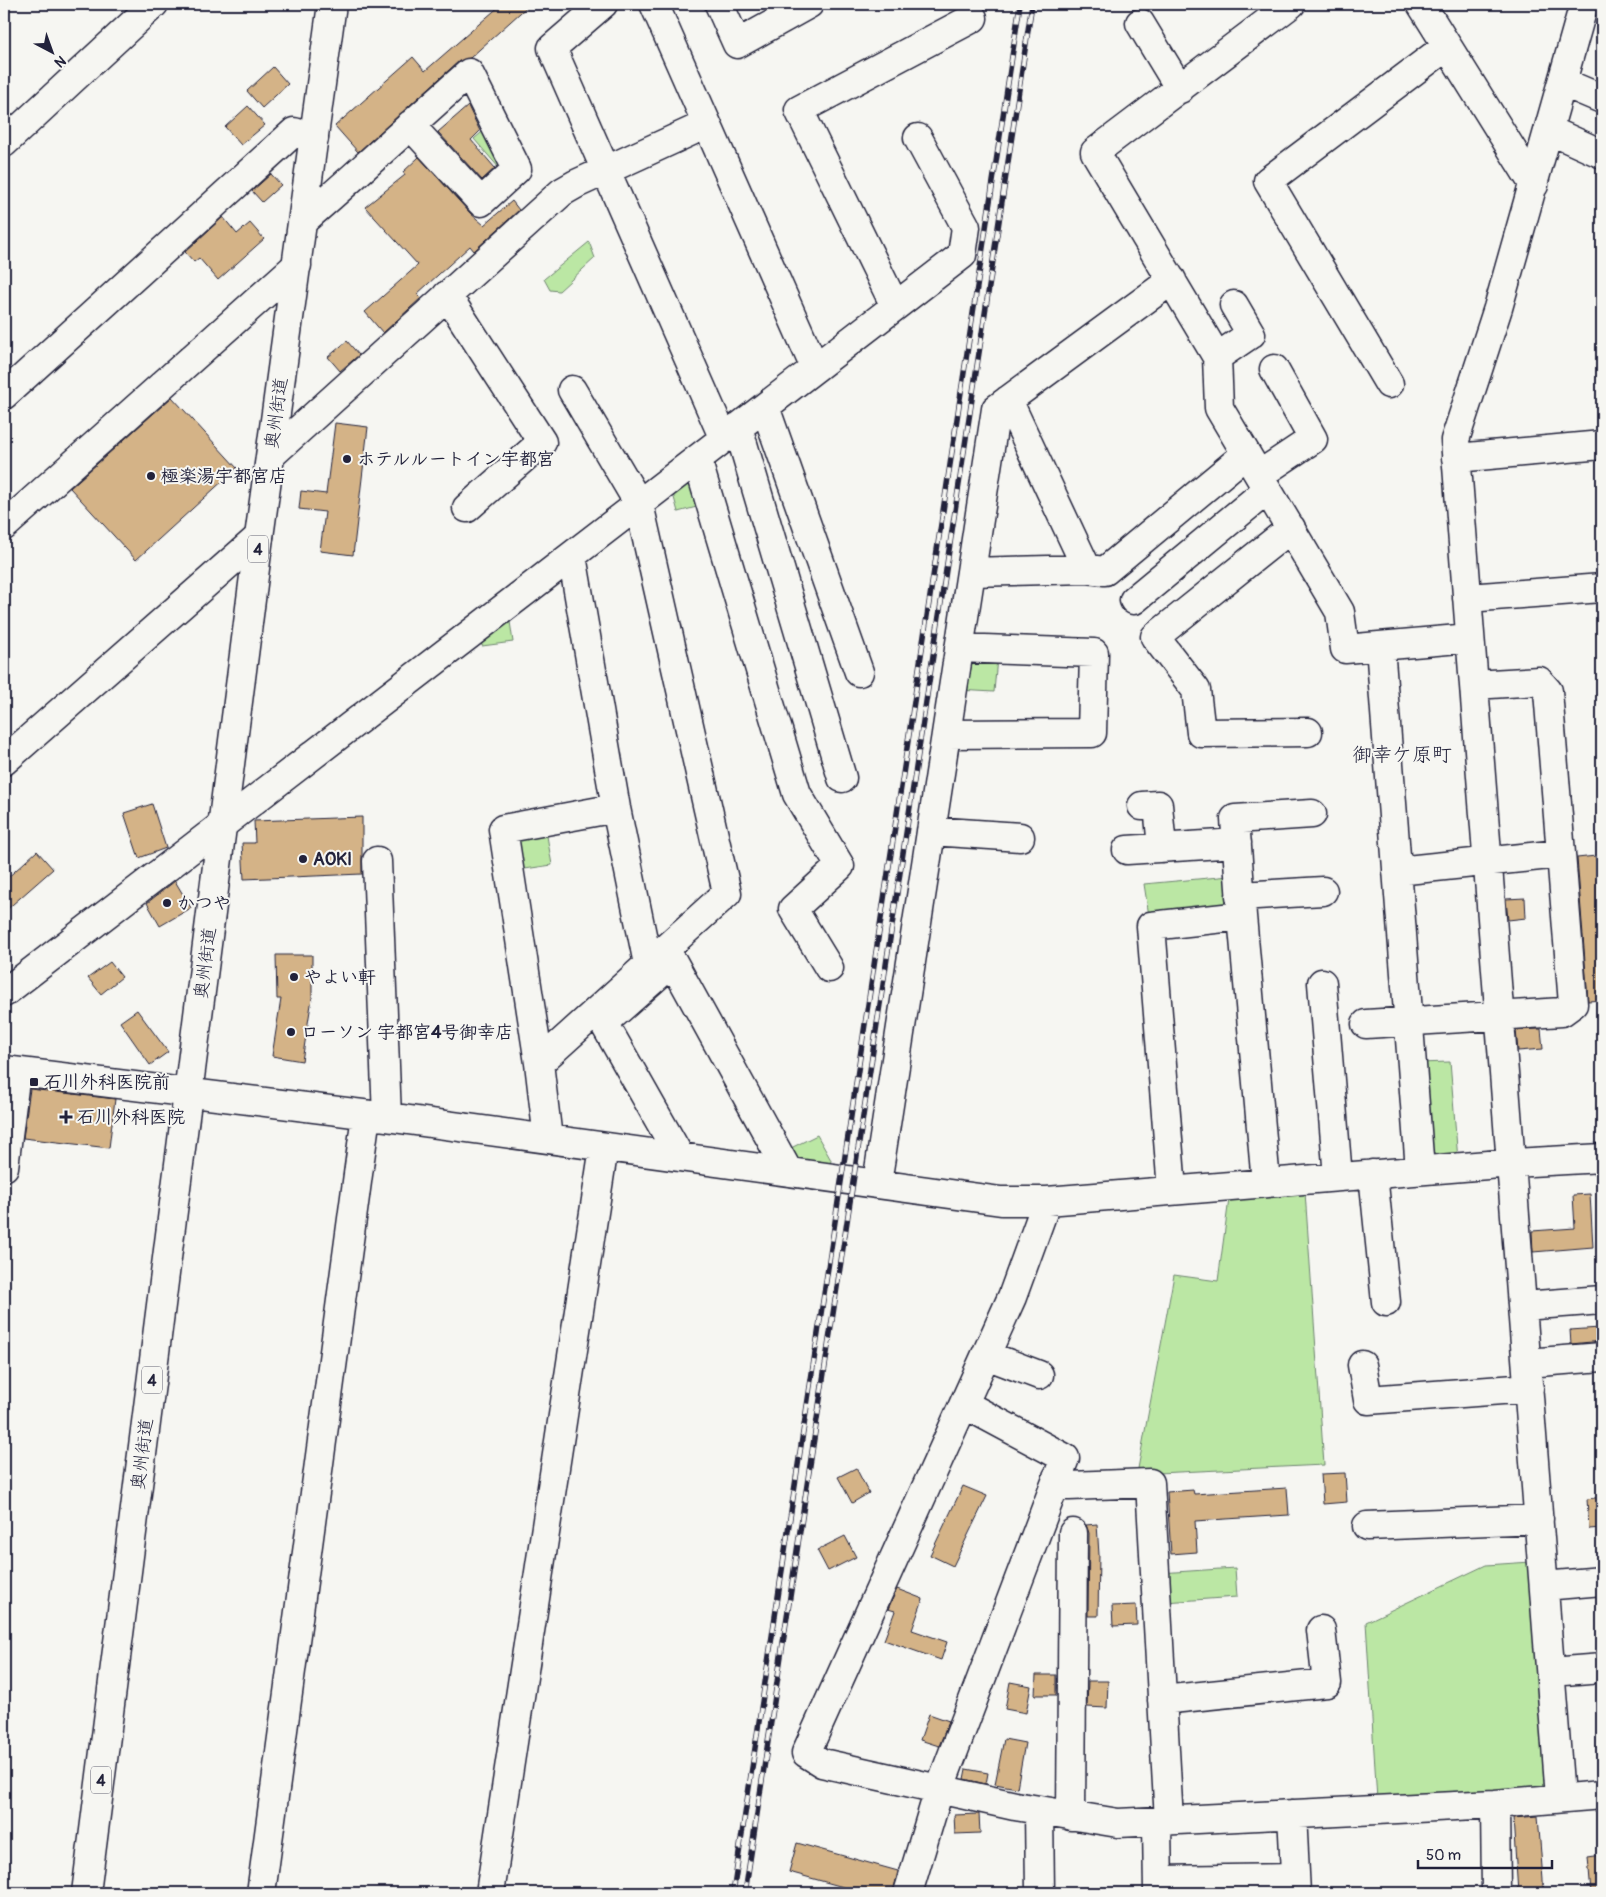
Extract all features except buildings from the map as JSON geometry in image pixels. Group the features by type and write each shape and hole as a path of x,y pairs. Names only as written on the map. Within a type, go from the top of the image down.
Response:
{"main road":[{"path":"4,143 154,4"},
{"name":"奥州街道","path":"86,1893 260,537 332,4"},
{"path":"602,4 552,48 605,170 731,433 842,778"},
{"path":"654,4 815,368"},
{"path":"720,4 736,44 809,4"},
{"path":"1291,4 1095,152 1217,357 1219,408 1340,612 1345,649 1470,638"},
{"path":"1421,4 1534,185"},
{"path":"1560,1797 1455,440 1498,308 1584,4"},
{"path":"895,306 799,110 973,18"},
{"path":"1140,23 1180,89"},
{"path":"1389,384 1268,181 1447,46"},
{"path":"1562,82 1602,98"},
{"path":"271,455 562,192 605,170 707,124"},
{"path":"303,221 410,125"},
{"path":"1549,130 1602,154"},
{"path":"4,394 294,132 314,138"},
{"path":"4,993 962,255 966,227 918,138"},
{"path":"4,526 296,265"},
{"path":"876,1183 996,409 1172,280"},
{"path":"447,295 542,442 467,508"},
{"path":"1217,357 1251,334 1234,305"},
{"path":"971,572 1088,569 1105,571 1313,439 1274,369"},
{"path":"539,1063 727,894 639,504 572,390"},
{"path":"1008,400 1088,569"},
{"path":"764,407 859,672"},
{"path":"1456,458 1602,445"},
{"path":"697,459 797,794 840,866 793,909 829,968"},
{"path":"1134,600 1258,473"},
{"path":"1291,528 1155,637 1196,690 1201,733 1308,732"},
{"path":"4,761 260,537"},
{"path":"572,556 616,808 648,964"},
{"path":"1467,598 1602,588"},
{"path":"1380,646 1420,1170"},
{"path":"946,734 1092,733 1094,653 959,648"},
{"path":"1366,1024 1562,1012 1573,1004 1559,854 1548,691 1539,681 1474,685"},
{"path":"1142,806 1158,805 1162,848"},
{"path":"548,1139 539,1063 503,829 616,808"},
{"path":"1127,850 1162,848 1312,814"},
{"path":"931,831 1020,837"},
{"path":"1236,831 1266,1183"},
{"path":"1397,871 1488,863 1559,854"},
{"path":"261,1893 376,1116 376,861"},
{"path":"1172,1190 1151,926 1241,906 1322,891"},
{"path":"680,1157 604,1023 673,962 788,1171"},
{"path":"1322,983 1338,1177"},
{"path":"4,1167 10,1071 376,1116 1001,1200 1047,1201 1420,1170 1602,1158"},
{"path":"490,1893 604,1147"},
{"path":"1373,1174 1386,1302"},
{"path":"1047,1201 1012,1297 806,1753 822,1763 939,1790 1118,1824 1495,1804 1560,1797 1602,1795"},
{"path":"1523,1306 1602,1300"},
{"path":"986,1356 1039,1375"},
{"path":"1362,1365 1368,1400 1528,1375 1602,1357"},
{"path":"908,1893 939,1790 1065,1458 964,1404"},
{"path":"1058,1477 1069,1486 1150,1483 1162,1700 1163,1821 1158,1886 1296,1886 1292,1814"},
{"path":"1367,1526 1539,1519"},
{"path":"1071,1816 1073,1533"},
{"path":"1544,1586 1602,1581"},
{"path":"1162,1700 1326,1683 1321,1630"},
{"path":"1550,1672 1602,1668"},
{"path":"1495,1804 1496,1893"},
{"path":"1038,1810 1040,1893"}],"green space":[{"path":"488,127 504,164 500,169 474,139"},
{"path":"589,242 595,258 559,291 550,290 544,279"},
{"path":"686,470 704,505 678,512 670,483"},
{"path":"508,608 513,642 482,646 479,631"},
{"path":"968,657 997,658 994,692 958,690"},
{"path":"546,830 552,865 518,870 514,846 522,834"},
{"path":"1230,876 1228,908 1149,916 1144,884"},
{"path":"1450,1062 1458,1160 1423,1162 1417,1063"},
{"path":"817,1135 831,1160 830,1166 792,1162 785,1151"},
{"path":"1305,1192 1324,1465 1137,1474 1174,1275 1218,1281 1229,1199"},
{"path":"1531,1562 1550,1782 1533,1793 1377,1800 1366,1622 1486,1565"},
{"path":"1235,1568 1237,1597 1165,1602 1160,1573"}],"railway":[{"path":"733,1893 1020,4"},
{"path":"745,1893 1032,4"}],"place":[{"name":"ホテルルートイン宇都宮","path":"347,459"},
{"name":"極楽湯宇都宮店","path":"151,476"},
{"name":"AOKI","path":"303,859"},
{"name":"かつや","path":"167,903"},
{"name":"やよい軒","path":"294,977"},
{"name":"ローソン 宇都宮4号御幸店","path":"291,1032"},
{"name":"石川外科医院前","path":"34,1082"},
{"name":"石川外科医院","path":"66,1117"}],"district":[{"name":"御幸ケ原町","path":"1402,754"}]}
